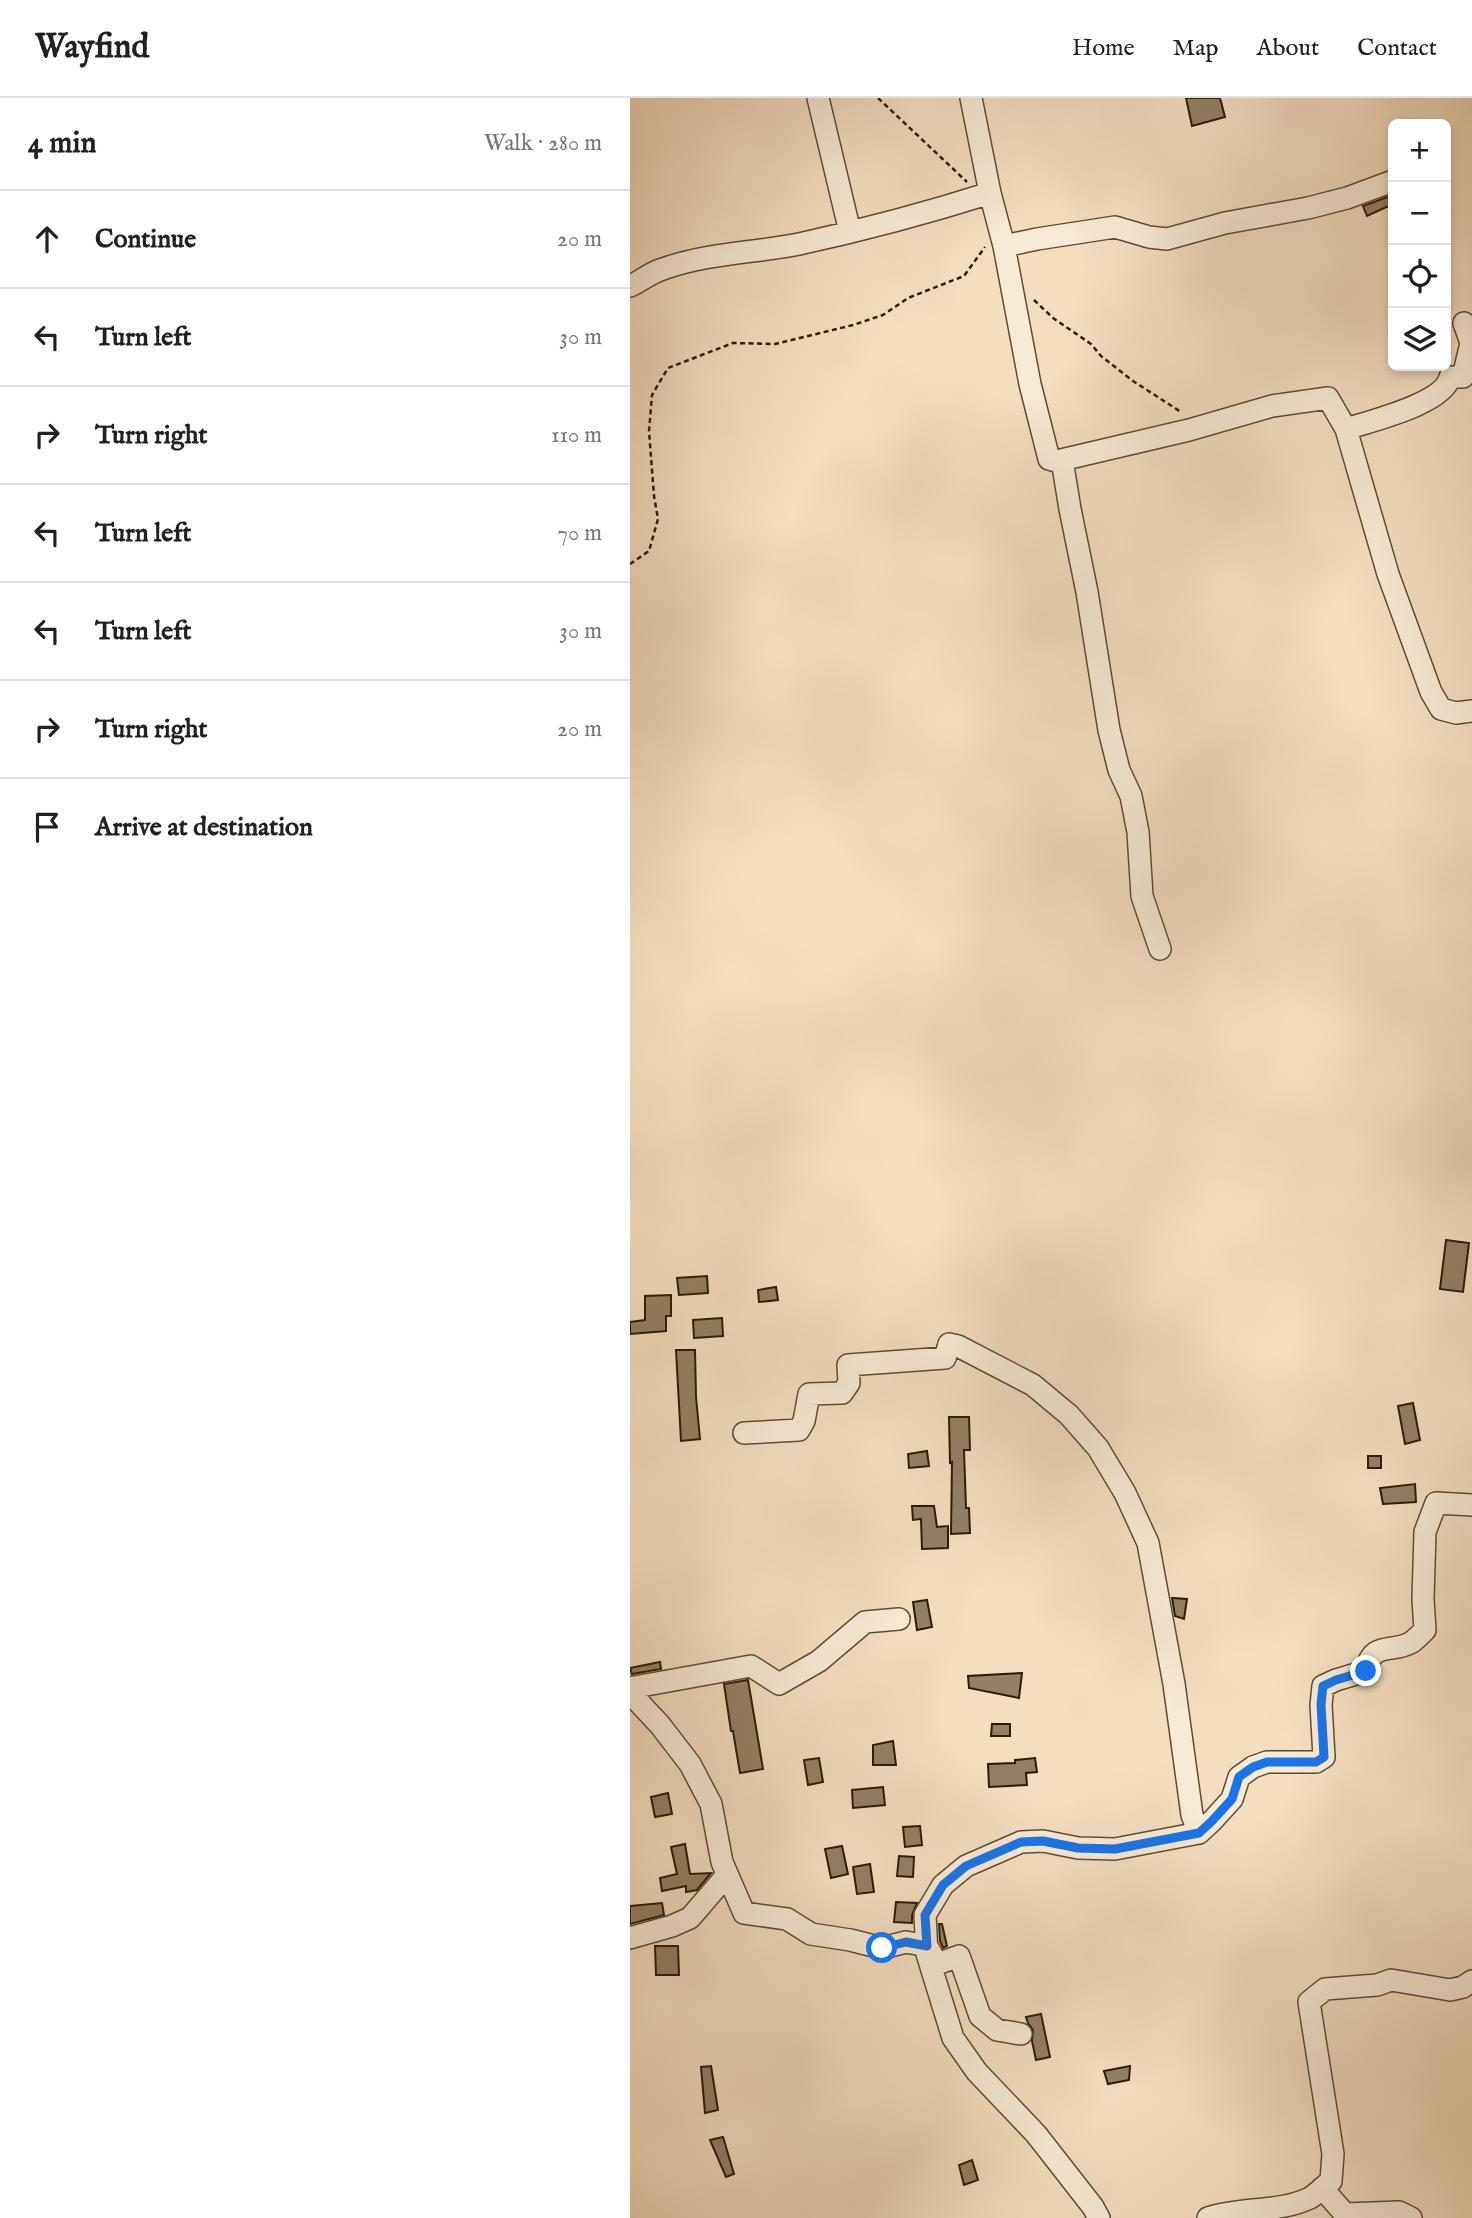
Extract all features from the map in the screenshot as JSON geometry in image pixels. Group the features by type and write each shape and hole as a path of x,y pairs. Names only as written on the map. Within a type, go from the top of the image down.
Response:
{"street":[{"path":"818,98 850,232"},
{"path":"971,98 990,193 995,246 1009,274 1030,384 1049,459 1062,460 1199,427 1272,406 1328,398 1346,429 1388,574 1431,692 1441,709 1456,713 1472,711"},
{"path":"995,246 1115,227 1167,239 1225,223 1308,208 1347,198 1390,182"},
{"path":"630,286 660,269 682,263 850,232 990,193"},
{"path":"1346,429 1412,407 1437,394 1448,384 1450,377 1463,377 1471,343 1464,323"},
{"path":"1062,460 1109,730 1119,770 1130,796 1138,832 1142,896 1160,949"},
{"path":"744,1433 799,1430 804,1421 809,1394 842,1393 849,1383 848,1365 945,1358 948,1344 982,1358 1033,1385 1069,1415 1105,1459 1125,1493 1148,1543 1174,1684 1192,1815 1199,1833"},
{"path":"1099,2218 1036,2134 977,2072 953,2038 927,1954 925,1915 943,1885 966,1866 1021,1842 1043,1841 1078,1848 1115,1849 1199,1833 1232,1799 1239,1777 1253,1767 1267,1762 1316,1762 1324,1757 1321,1704 1323,1686 1366,1671 1368,1660 1379,1650 1410,1644 1425,1630 1425,1532 1436,1503 1472,1504"},
{"path":"899,1619 865,1622 819,1661 779,1684 751,1666 630,1691 690,1764 711,1804 722,1863 744,1913 787,1919 811,1934 882,1948 906,1942 927,1946"},
{"path":"630,1938 690,1918 727,1875"},
{"path":"927,1946 937,1964 959,1956 980,2016 997,2031 1021,2034"},
{"path":"1208,2218 1227,2212 1283,2207 1311,2197 1331,2180 1333,2154 1309,2002 1325,1989 1377,1985 1391,1980 1450,1990 1463,1987 1472,1981"},
{"path":"1322,2188 1345,2214 1399,2212 1411,2218"}],"path":[{"path":"878,98 968,182 990,193"},
{"path":"630,564 649,551 659,519 654,496 649,431 652,395 668,368 733,343 775,344 883,315 908,298 964,276 995,246"},
{"path":"1009,274 1053,317 1091,344 1101,356 1133,381 1196,421 1199,427"}],"building":[{"path":"1186,98 1220,98 1225,117 1192,126"},
{"path":"1388,197 1388,206 1367,216 1363,206"},
{"path":"1446,1240 1469,1243 1463,1292 1440,1289"},
{"path":"707,1276 708,1293 679,1295 677,1278"},
{"path":"776,1287 778,1300 759,1302 758,1290"},
{"path":"671,1295 671,1316 666,1316 666,1331 630,1334 630,1322 645,1320 645,1296"},
{"path":"722,1318 723,1336 694,1338 693,1320"},
{"path":"676,1350 695,1350 700,1439 681,1441"},
{"path":"1413,1403 1420,1440 1405,1444 1398,1406"},
{"path":"949,1417 969,1417 970,1450 964,1450 966,1508 969,1508 970,1533 951,1534 952,1462 950,1463"},
{"path":"927,1451 929,1466 909,1468 908,1454"},
{"path":"1368,1456 1381,1456 1381,1468 1368,1468"},
{"path":"1415,1484 1416,1502 1383,1504 1380,1488"},
{"path":"912,1506 934,1506 937,1527 948,1526 948,1548 922,1549 921,1519 913,1520"},
{"path":"1172,1598 1187,1599 1184,1619 1175,1616"},
{"path":"927,1600 932,1627 917,1630 913,1602"},
{"path":"660,1662 661,1669 632,1674 630,1668"},
{"path":"1022,1673 1019,1698 969,1688 968,1676"},
{"path":"748,1680 763,1769 740,1773 724,1684"},
{"path":"992,1724 1010,1724 1010,1736 991,1736"},
{"path":"893,1741 896,1765 873,1765 873,1745"},
{"path":"819,1758 823,1782 808,1785 804,1760"},
{"path":"1035,1758 1037,1772 1026,1773 1027,1785 989,1787 988,1764 1015,1763 1015,1760"},
{"path":"883,1787 885,1805 853,1808 852,1790"},
{"path":"668,1793 672,1814 655,1817 651,1797"},
{"path":"920,1826 922,1845 905,1847 903,1827"},
{"path":"685,1844 690,1874 711,1873 697,1890 686,1892 686,1886 662,1891 660,1878 677,1874 671,1847"},
{"path":"842,1846 848,1874 831,1878 825,1849"},
{"path":"899,1856 914,1857 913,1877 897,1876"},
{"path":"870,1864 874,1892 857,1894 853,1867"},
{"path":"896,1902 917,1903 912,1923 894,1922"},
{"path":"662,1903 664,1915 630,1924 630,1906"},
{"path":"939,1924 942,1924 947,1946 943,1948 940,1941"},
{"path":"655,1946 678,1946 679,1975 656,1975"},
{"path":"1041,2014 1050,2057 1036,2060 1033,2030 1026,2017"},
{"path":"711,2066 718,2110 705,2113 701,2067"},
{"path":"1130,2066 1129,2080 1108,2084 1104,2071"},
{"path":"723,2137 734,2174 726,2177 710,2140"},
{"path":"972,2160 978,2180 964,2185 959,2165"}],"route":[{"path":"882,1948 906,1942 927,1946 925,1915 943,1885 966,1866 1021,1842 1043,1841 1078,1848 1115,1849 1199,1833 1232,1799 1239,1777 1253,1767 1267,1762 1316,1762 1324,1757 1321,1704 1323,1686 1366,1671"}]}
